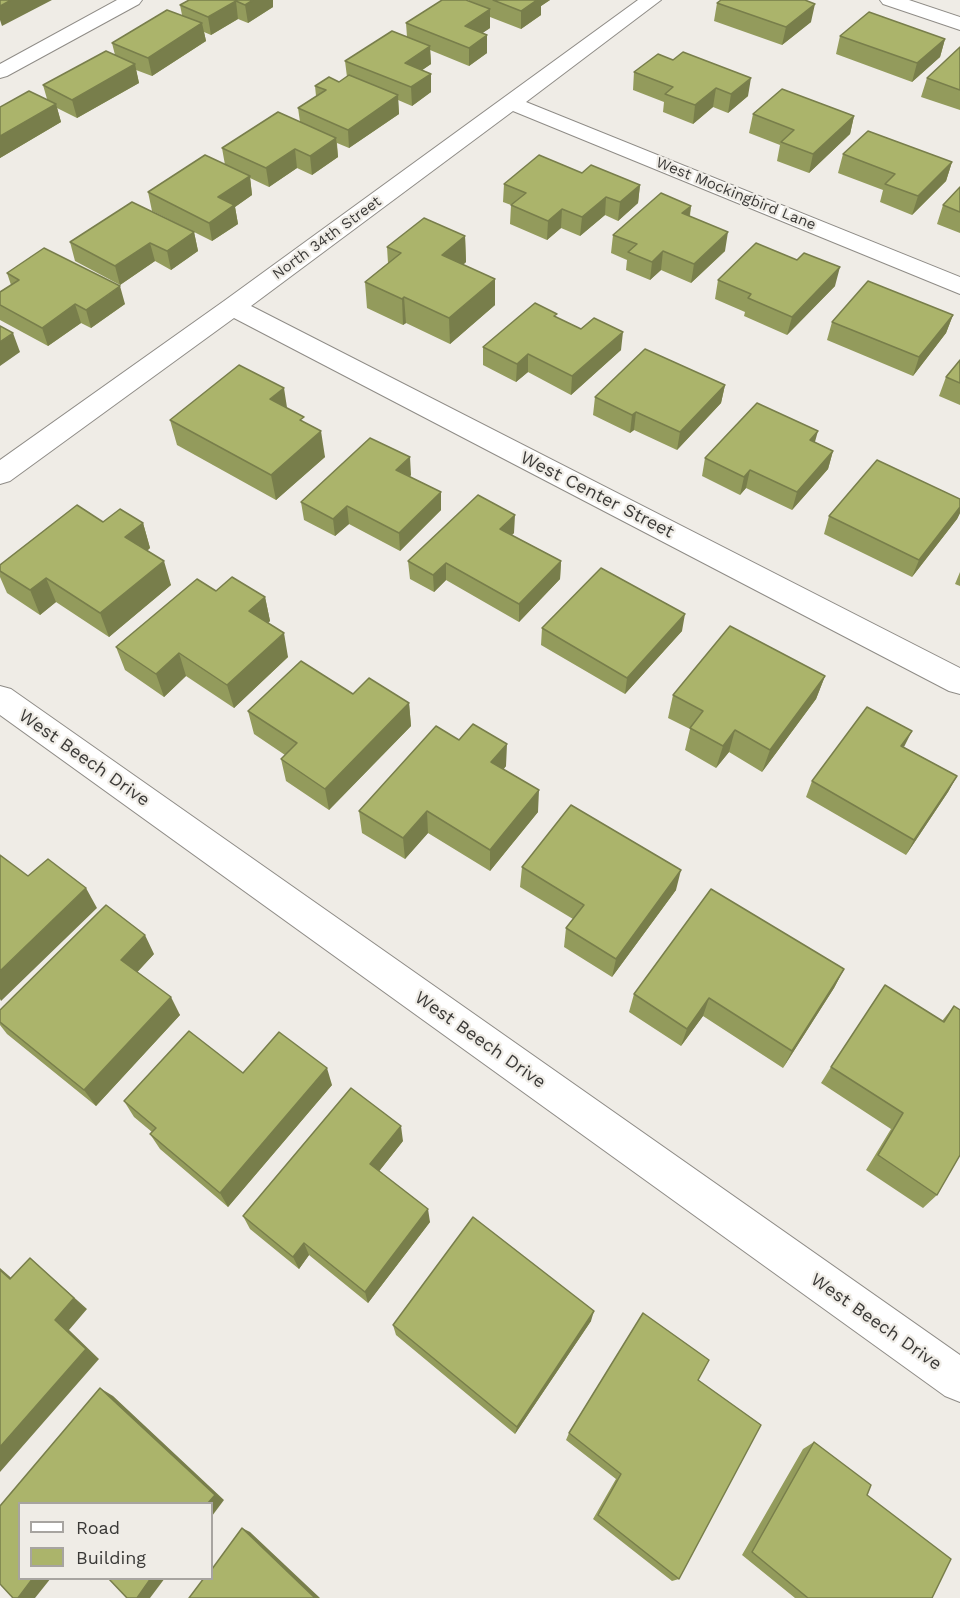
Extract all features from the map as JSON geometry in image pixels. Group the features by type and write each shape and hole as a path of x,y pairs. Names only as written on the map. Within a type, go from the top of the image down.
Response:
{"street":[{"path":"0,72 132,0"},
{"name":"North 34th Street","path":"0,474 233,307 651,0"},
{"path":"890,0 960,24"},
{"name":"West Mockingbird Lane","path":"511,103 960,286"},
{"name":"West Center Street","path":"233,307 960,682"},
{"name":"West Beech Drive","path":"0,698 960,1382"}],"building":[{"path":"0,0 11,0 0,6"},
{"path":"189,0 253,0 245,5 236,1 208,17 180,5"},
{"path":"442,0 466,0 490,9 465,26 487,35 469,48 406,23"},
{"path":"493,0 537,0 521,11"},
{"path":"721,0 805,0 815,4 786,27 717,3"},
{"path":"167,10 202,23 148,58 112,43"},
{"path":"869,12 945,39 917,63 840,36"},
{"path":"392,31 430,46 405,63 431,74 411,87 345,61"},
{"path":"960,47 960,90 927,78"},
{"path":"106,51 135,64 72,100 43,85"},
{"path":"683,52 751,78 731,94 716,88 695,105 665,94 673,87 634,72 658,54 673,60"},
{"path":"349,75 398,95 348,130 298,108 326,90 315,86 329,77 339,82"},
{"path":"782,89 854,116 813,154 781,142 794,130 753,114"},
{"path":"29,91 56,104 0,136 0,107"},
{"path":"278,112 336,138 310,156 295,149 266,168 222,148"},
{"path":"868,131 952,162 918,196 885,184 895,174 843,154"},
{"path":"205,155 250,176 218,197 234,205 209,223 148,192"},
{"path":"539,155 582,173 591,165 640,185 620,202 606,197 582,217 562,209 548,221 511,205 526,193 504,184"},
{"path":"960,187 960,212 943,205"},
{"path":"661,193 691,206 682,213 728,232 694,264 663,251 652,262 628,252 637,244 613,235"},
{"path":"132,202 194,232 167,251 150,243 115,266 70,242"},
{"path":"424,218 465,236 442,255 495,279 449,318 365,282 401,253 387,247"},
{"path":"756,243 797,260 804,253 840,267 792,317 748,298 751,294 718,280"},
{"path":"44,248 120,286 86,310 75,304 42,328 0,305 0,292 19,280 7,273"},
{"path":"868,281 953,315 919,357 832,322"},
{"path":"535,303 557,314 554,316 581,329 594,318 623,332 572,376 528,354 517,364 483,347"},
{"path":"0,326 13,333 0,342"},
{"path":"645,349 725,385 680,432 636,412 632,415 595,397"},
{"path":"960,360 960,383 946,377"},
{"path":"239,365 284,388 270,399 304,417 300,420 321,431 271,475 170,420"},
{"path":"757,403 818,431 810,440 833,451 797,492 750,470 744,477 705,458"},
{"path":"370,438 410,457 396,470 441,492 399,533 347,506 333,519 301,502"},
{"path":"877,460 960,499 960,507 919,560 829,516"},
{"path":"478,495 515,515 500,529 561,561 519,604 446,563 433,575 408,561"},
{"path":"77,505 103,522 120,509 143,523 125,537 164,561 100,613 46,578 30,590 0,571 0,565"},
{"path":"601,568 685,614 627,678 542,628"},
{"path":"232,577 265,597 249,611 284,633 227,685 179,653 156,674 116,647 197,579 216,591"},
{"path":"730,626 825,676 770,750 735,730 723,746 690,728 703,711 673,695"},
{"path":"301,661 353,694 369,678 409,703 325,789 281,759 297,743 248,711"},
{"path":"867,707 912,731 901,746 957,776 914,840 812,781"},
{"path":"473,724 507,744 491,762 539,790 490,850 427,811 403,838 359,811 436,726 459,740"},
{"path":"571,805 681,870 616,959 566,928 584,905 522,867"},
{"path":"0,855 28,876 48,859 86,888 0,971"},
{"path":"711,889 844,969 792,1051 709,998 687,1029 634,994"},
{"path":"106,905 145,935 121,960 171,997 84,1090 0,1022 0,1010"},
{"path":"885,985 944,1022 954,1006 960,1010 960,1155 937,1195 878,1155 903,1113 831,1067"},
{"path":"189,1031 243,1073 279,1032 327,1068 220,1193 150,1134 156,1128 124,1101"},
{"path":"351,1088 401,1126 370,1164 428,1209 365,1292 304,1243 293,1257 243,1216"},
{"path":"473,1217 594,1311 517,1427 393,1325"},
{"path":"30,1258 74,1298 55,1320 86,1349 0,1447 0,1270 10,1279"},
{"path":"643,1313 709,1360 698,1380 761,1425 679,1579 598,1515 621,1474 569,1433"},
{"path":"100,1388 215,1495 209,1502 18,1502 18,1580 32,1580 18,1598 13,1598 0,1584 0,1506"},
{"path":"814,1442 871,1485 867,1495 951,1559 932,1598 808,1598 752,1552"},
{"path":"242,1528 315,1598 189,1598 202,1580 213,1580 213,1568"},
{"path":"110,1580 150,1580 137,1598 127,1598"}]}
